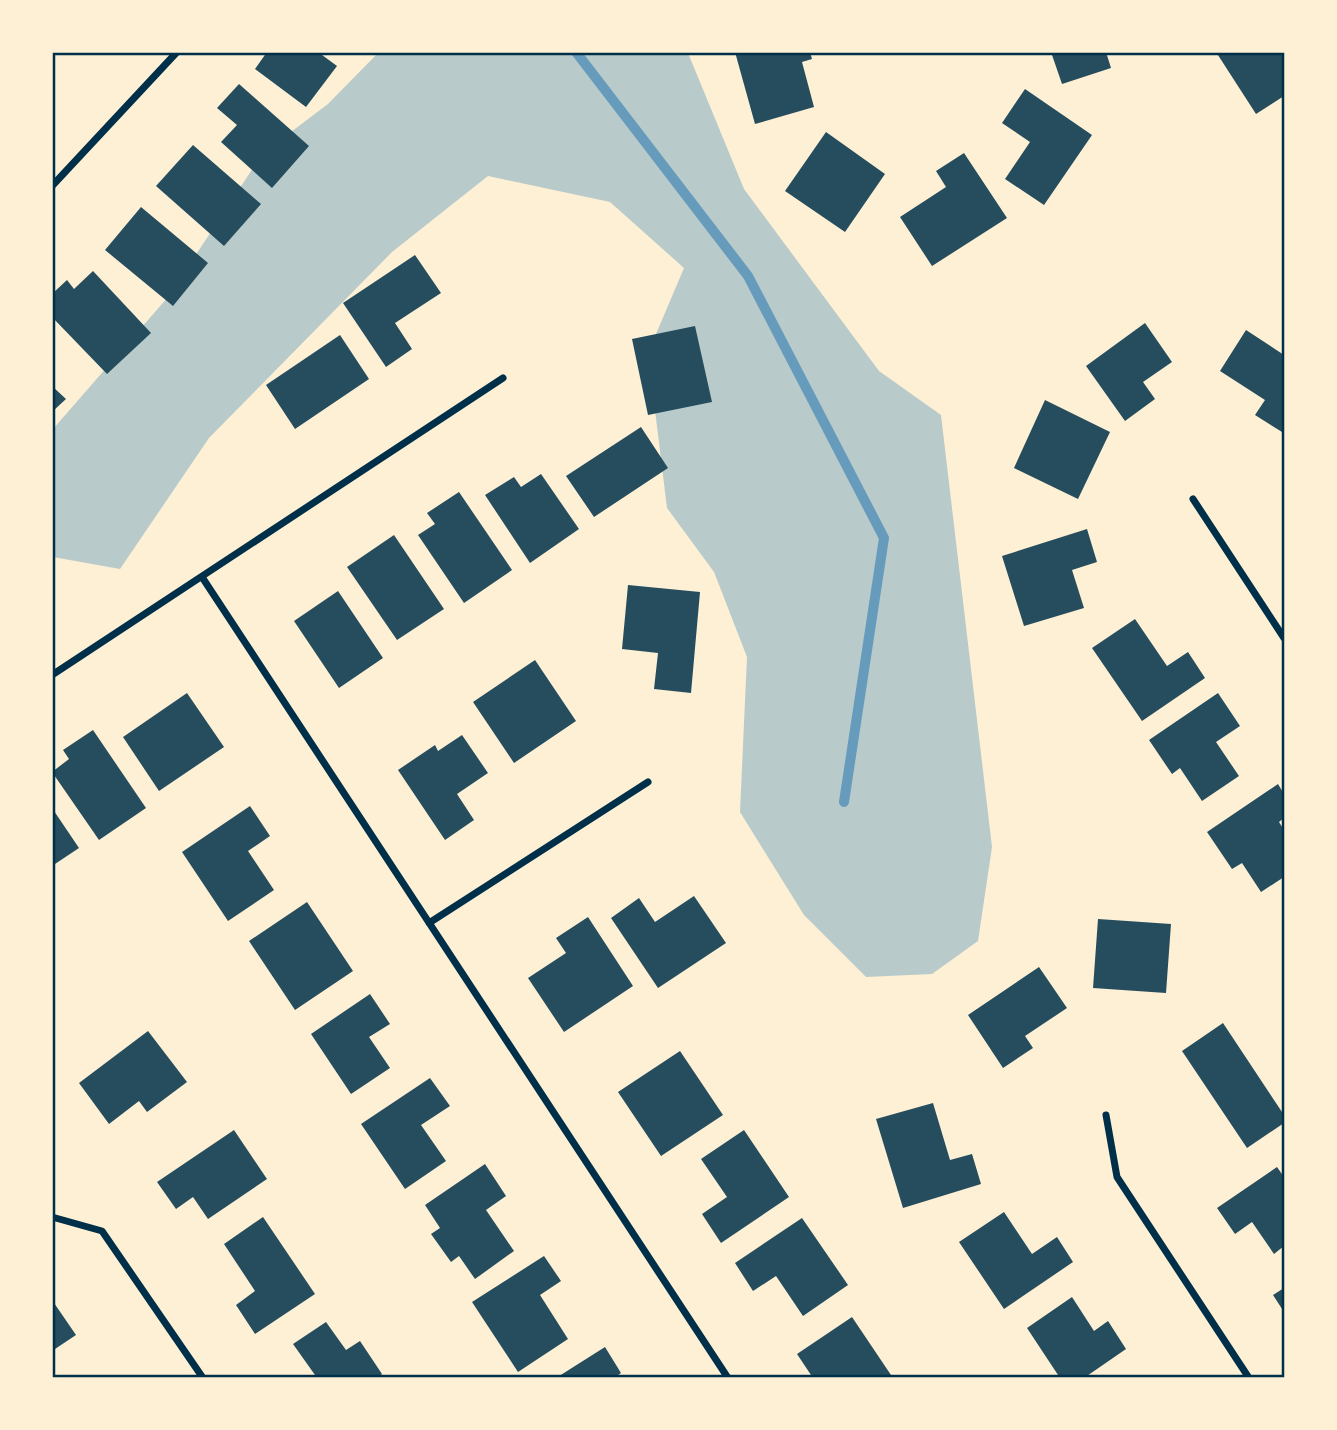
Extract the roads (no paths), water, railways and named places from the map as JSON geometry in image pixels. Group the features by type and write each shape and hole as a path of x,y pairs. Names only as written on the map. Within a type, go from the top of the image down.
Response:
{"street":[{"path":"52,186 177,52"},
{"path":"52,675 503,378"},
{"path":"1193,499 1284,638"},
{"path":"202,577 728,1377"},
{"path":"429,923 648,782"},
{"path":"1107,1115 1117,1177 1249,1377"},
{"path":"52,1217 102,1231 203,1377"}],"waterway":[{"path":"576,52 748,276 884,538 844,802"}]}
